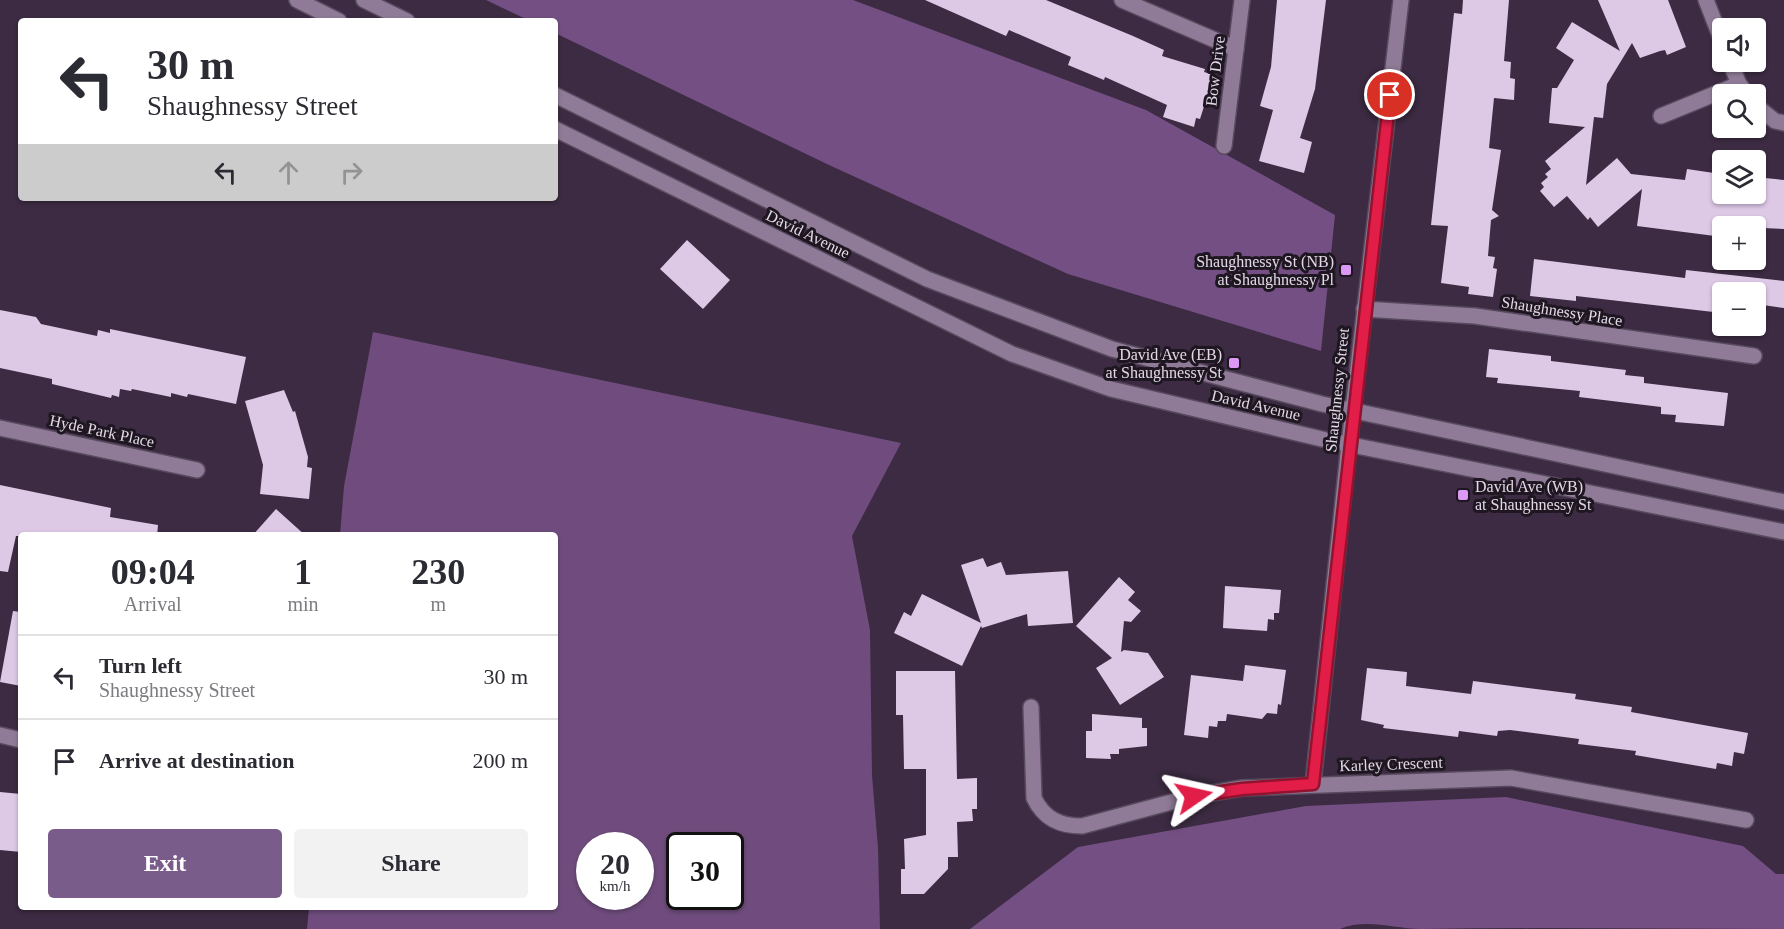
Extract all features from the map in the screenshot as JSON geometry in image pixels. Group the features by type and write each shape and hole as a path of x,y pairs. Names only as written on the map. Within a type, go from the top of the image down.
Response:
{"street":[{"path":"297,0 333,18"},
{"path":"364,0 401,18"},
{"path":"1122,0 1236,49"},
{"name":"Bow Drive","path":"1224,146 1242,0"},
{"name":"Shaughnessy Street","path":"1313,784 1364,309 1401,0"},
{"path":"1706,0 1713,18"},
{"name":"David Avenue","path":"558,96 927,279 1112,349 1353,411 1784,502"},
{"path":"1661,116 1712,99"},
{"path":"1766,114 1775,121 1784,123"},
{"name":"David Avenue","path":"558,130 1012,354 1111,389 1349,444 1784,532"},
{"name":"Shaughnessy Place","path":"1364,309 1475,316 1754,356"},
{"name":"Hyde Park Place","path":"0,428 197,470"},
{"name":"Karley Crescent","path":"1031,707 1034,798 1038,807 1049,819 1071,826 1082,826 1213,792 1313,784 1511,778 1746,820"},
{"path":"0,735 18,739"}],"shaded area":[{"path":"486,0 853,0 1146,110 1335,215 1321,351 1068,274 829,165 558,34 558,18 524,18"},
{"path":"373,332 901,443 852,536 870,630 872,775 878,848 880,929 307,929 309,910 558,910 558,532 340,532 344,486"},
{"path":"1506,797 1743,846 1776,874 1784,874 1784,929 1411,929 1360,924 1340,929 970,929 1078,847 1306,806"}],"building":[{"path":"925,0 1046,0 1133,36 1164,50 1162,56 1205,69 1204,72 1214,75 1200,119 1196,118 1194,127 1163,117 1167,105 1105,77 1104,80 1068,65 1071,57 1009,30 1006,36"},
{"path":"1277,0 1326,0 1315,89 1300,138 1312,142 1304,173 1259,161 1273,110 1260,106 1271,67"},
{"path":"1463,0 1509,0 1504,61 1511,62 1510,78 1515,79 1514,100 1494,98 1489,148 1501,150 1492,210 1499,216 1491,220 1488,256 1495,257 1493,268 1497,269 1493,297 1468,294 1469,287 1441,283 1448,226 1431,225 1454,13 1462,14"},
{"path":"1598,0 1668,0 1686,47 1667,55 1665,50 1640,58 1632,43 1607,84 1603,118 1594,117 1586,185 1617,158 1631,174 1685,180 1687,169 1712,173 1712,204 1766,204 1766,178 1784,180 1784,229 1766,228 1766,216 1712,216 1712,236 1637,226 1642,189 1598,227 1590,217 1588,220 1567,196 1554,207 1540,191 1544,187 1541,183 1548,177 1545,174 1551,169 1545,161 1585,127 1549,123 1552,88 1557,88 1574,60 1556,48 1572,22 1620,51"},
{"path":"687,240 730,280 703,309 660,269"},
{"path":"1534,259 1685,278 1686,270 1784,281 1784,308 1766,305 1766,282 1712,282 1712,312 1576,296 1576,301 1530,296"},
{"path":"0,310 36,317 41,324 97,336 98,330 110,333 110,329 246,357 236,404 188,394 187,397 171,393 171,397 132,389 131,391 120,389 119,397 112,395 111,398 52,384 52,379 0,368"},
{"path":"1489,349 1551,356 1551,361 1626,370 1625,375 1644,377 1644,383 1728,393 1724,426 1675,422 1676,415 1661,414 1661,407 1579,397 1580,391 1497,383 1498,378 1486,377"},
{"path":"284,390 293,412 295,411 308,457 307,467 312,468 309,499 260,494 263,465 245,401"},
{"path":"0,485 111,508 110,517 158,525 157,532 18,532 8,572 0,571"},
{"path":"276,509 302,532 256,532"},
{"path":"983,558 987,567 1001,562 1006,575 1068,571 1073,623 1028,626 1027,614 982,628 981,626 962,666 894,633 904,612 911,616 922,594 981,623 961,565"},
{"path":"1119,577 1135,592 1128,600 1141,611 1131,622 1124,621 1121,652 1124,650 1148,653 1164,677 1120,705 1096,668 1112,658 1076,626"},
{"path":"1225,586 1281,590 1279,613 1274,613 1274,620 1268,619 1267,631 1223,628"},
{"path":"13,611 18,612 18,685 0,682"},
{"path":"1245,665 1286,670 1281,705 1278,704 1277,714 1267,713 1262,719 1227,714 1226,721 1218,721 1217,727 1209,726 1208,738 1184,735 1191,675 1243,681"},
{"path":"1367,668 1407,672 1406,686 1471,694 1473,681 1576,694 1575,699 1632,707 1631,712 1748,733 1744,754 1734,752 1732,766 1717,763 1716,769 1635,755 1636,751 1578,744 1579,739 1510,730 1498,731 1497,736 1459,731 1458,737 1383,728 1384,725 1361,720"},
{"path":"896,671 955,671 957,779 977,778 977,809 972,809 973,821 957,822 958,857 948,857 948,869 924,894 901,894 901,869 905,869 904,839 926,835 926,769 904,769 903,715 896,715"},
{"path":"1092,714 1142,718 1142,728 1147,728 1147,746 1119,749 1119,754 1110,754 1111,759 1086,758 1086,731 1092,731"},
{"path":"0,792 18,794 18,852 0,850"}],"place":[{"name":"Shaughnessy St (NB) at Shaughnessy Pl","path":"1346,270"},
{"name":"David Ave (EB) at Shaughnessy St","path":"1234,363"},
{"name":"David Ave (WB) at Shaughnessy St","path":"1463,495"}],"route":[{"path":"1194,796 1242,789 1313,784 1390,95"}]}
